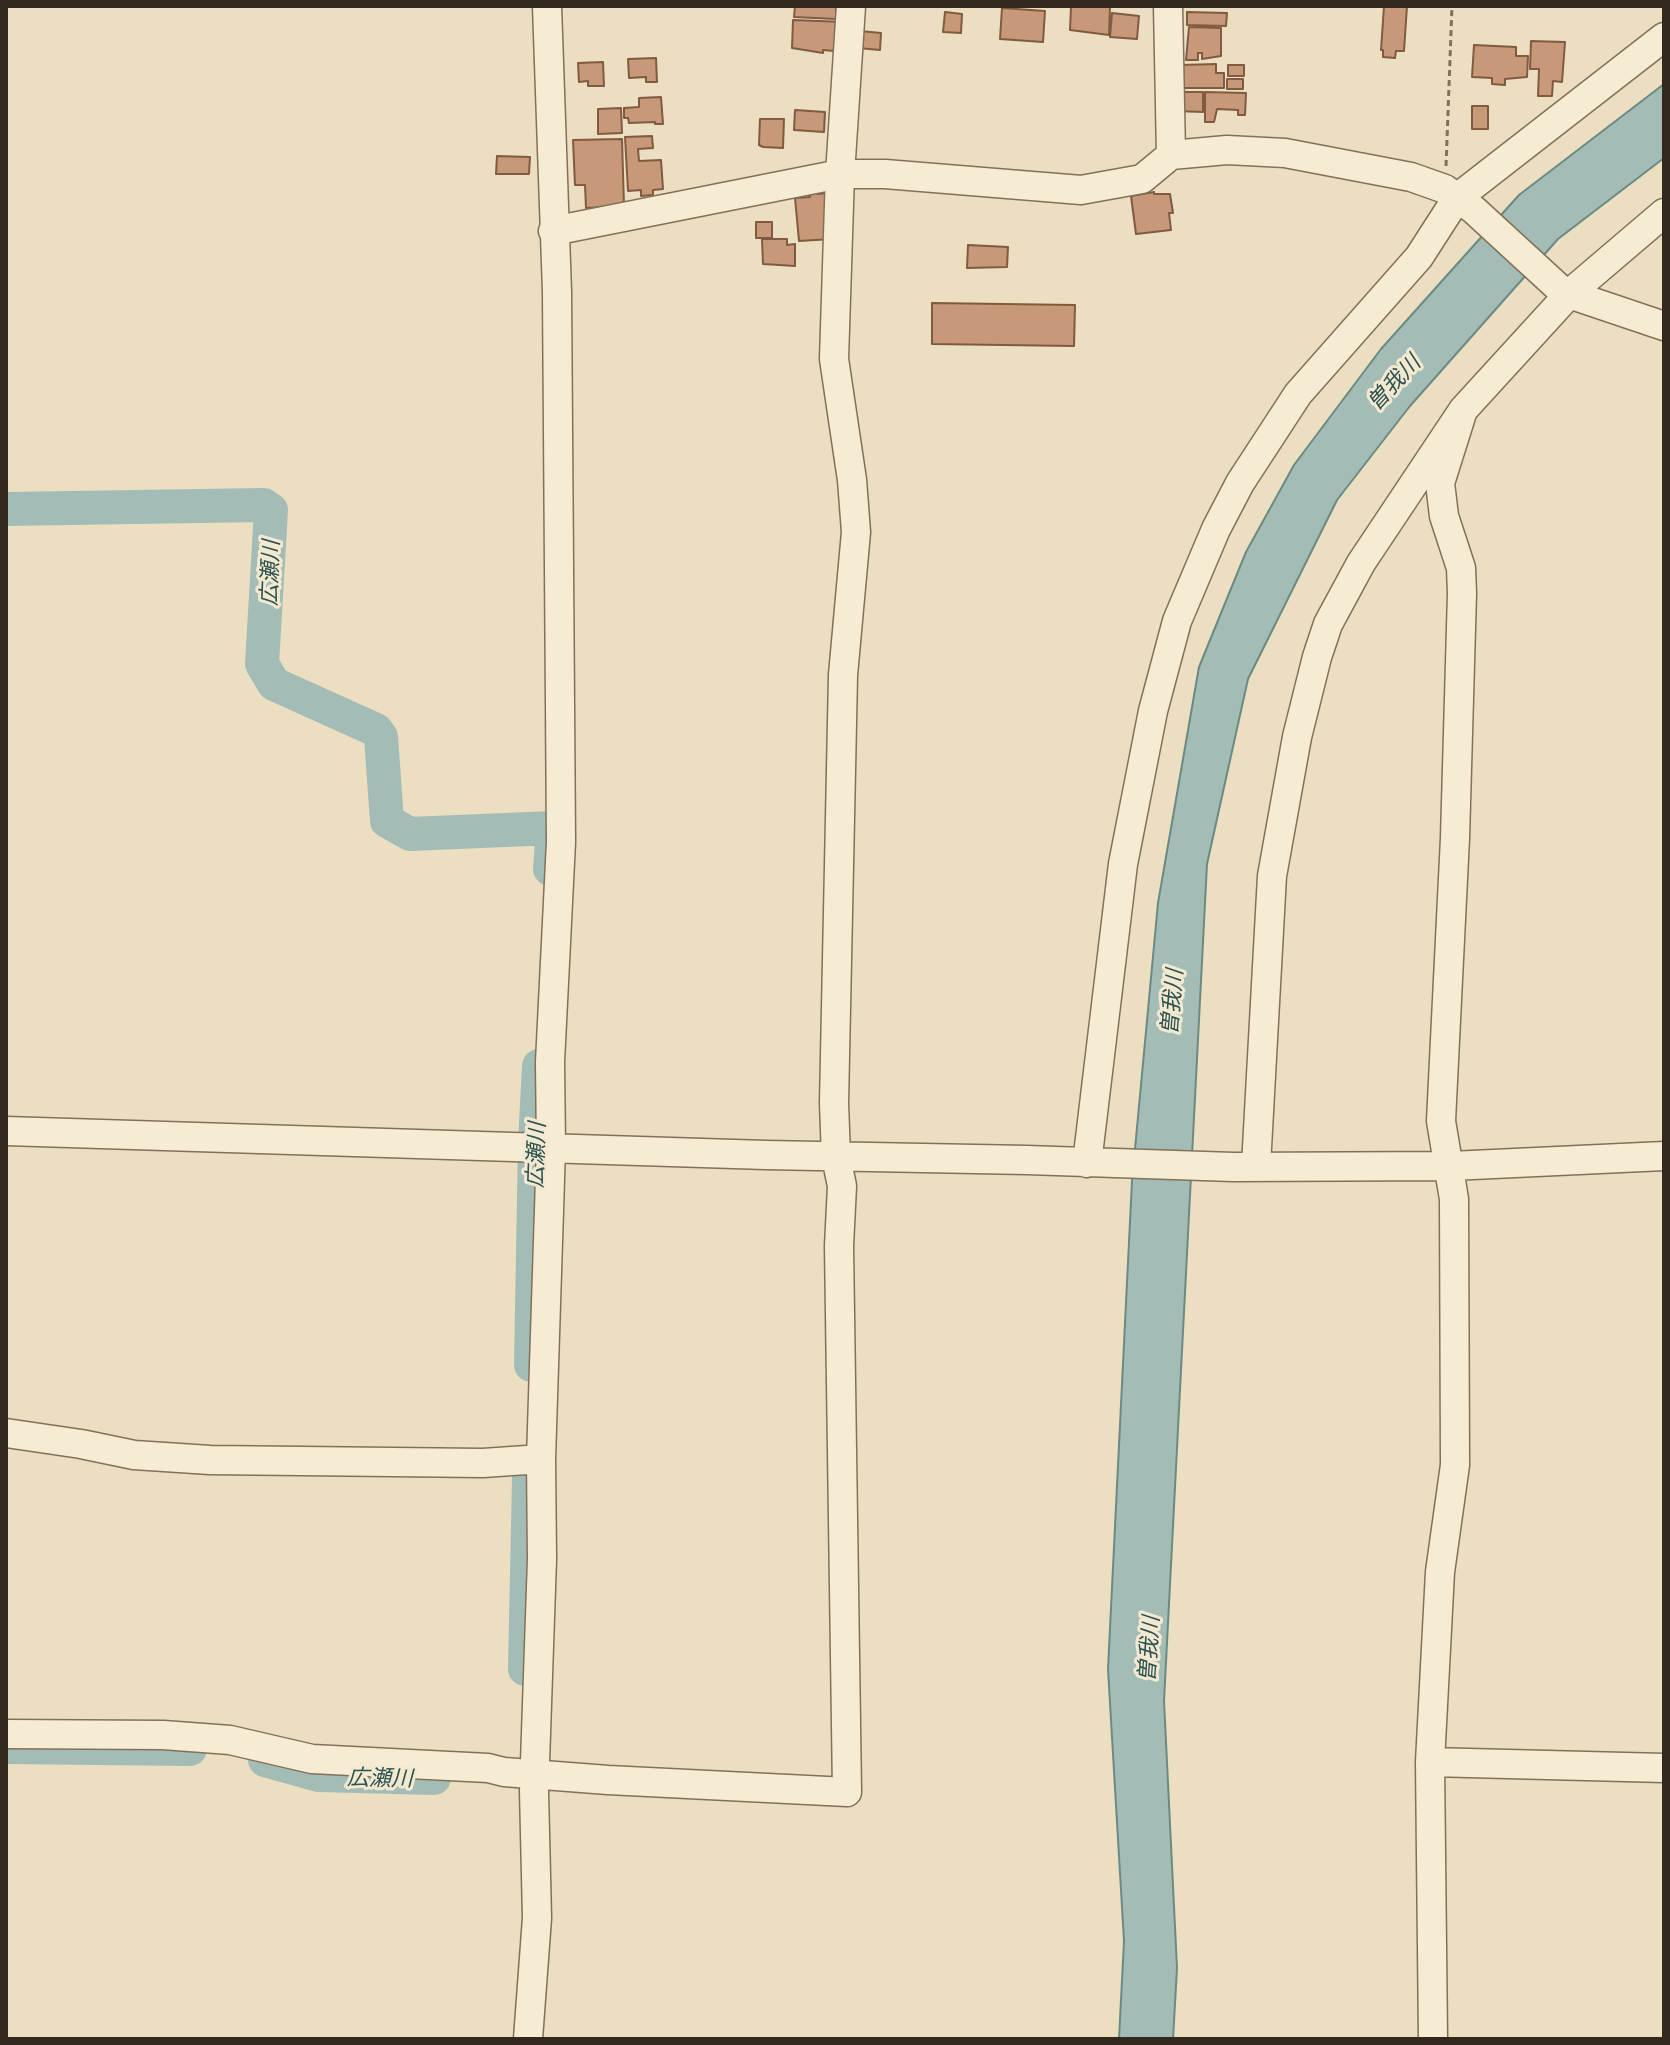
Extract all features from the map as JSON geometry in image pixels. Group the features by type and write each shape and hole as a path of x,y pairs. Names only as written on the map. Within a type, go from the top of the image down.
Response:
{"street":[{"path":"528,2039 537,1918 534,1791 542,1559 541,1459 551,1148 550,1062 561,842 558,400 547,6"},
{"path":"6,1734 163,1735 230,1740 312,1759 536,1772 608,1780 847,1792 839,1246 842,1186 836,1157 834,1103 843,675 856,532 852,480 834,359 840,174 851,6"},
{"path":"1168,6 1171,155"},
{"path":"1087,1163 1123,864 1153,711 1177,621 1216,529 1240,483 1298,394 1419,257 1459,199 1664,37"},
{"path":"553,231 840,174 885,174 1081,190 1142,179 1171,155 1227,150 1285,153 1411,177 1459,199 1564,291 1664,326"},
{"path":"1244,1167 1272,876 1297,737 1328,624 1361,563 1463,410 1564,291 1664,213"},
{"path":"1433,2039 1430,1762 1440,1572 1455,1465 1454,1199 1451,1166 1441,1121 1462,593 1461,568 1444,516 1440,483 1463,410"},
{"path":"6,1131 1244,1167 1451,1166 1664,1156"},
{"path":"6,1433 134,1455 210,1460 483,1463 541,1459"},
{"path":"1430,1762 1664,1768"}],"path":[{"path":"1452,6 1459,199"}],"water":[{"name":"曽我川","path":"1664,84 1664,158 1558,239 1410,406 1337,500 1248,679 1207,864 1164,1701 1177,1968 1173,2039 1119,2039 1124,1941 1108,1669 1132,1181 1158,903 1199,667 1246,552 1294,465 1381,349 1519,195"}],"building":[{"path":"795,6 836,6 836,19 794,17"},
{"path":"1071,6 1110,7 1109,35 1070,30"},
{"path":"1384,6 1407,6 1404,51 1396,51 1395,58 1383,57 1381,50"},
{"path":"1002,8 1045,11 1043,42 1000,39"},
{"path":"945,12 962,14 961,33 943,32"},
{"path":"1187,12 1227,13 1226,26 1187,25"},
{"path":"1112,13 1139,16 1137,39 1110,37"},
{"path":"793,20 845,22 834,51 823,50 823,53 792,48"},
{"path":"1189,27 1221,28 1221,56 1202,59 1202,53 1198,53 1198,60 1186,60"},
{"path":"860,31 881,33 880,50 858,48"},
{"path":"1531,41 1565,42 1562,82 1553,81 1552,96 1538,96 1539,69 1530,69"},
{"path":"1474,45 1516,47 1516,56 1528,56 1527,77 1505,79 1505,85 1492,84 1492,78 1472,77"},
{"path":"656,58 657,82 646,82 646,77 629,78 628,59"},
{"path":"603,62 604,86 588,86 588,81 579,82 578,63"},
{"path":"1216,64 1216,73 1224,73 1224,88 1181,88 1181,65"},
{"path":"1228,65 1244,65 1244,76 1228,76"},
{"path":"1227,79 1243,79 1243,89 1227,89"},
{"path":"1176,92 1203,92 1203,112 1176,111"},
{"path":"1205,92 1246,93 1245,115 1238,115 1238,110 1217,109 1214,122 1205,122"},
{"path":"661,97 663,124 629,123 628,118 624,118 624,108 639,107 639,98"},
{"path":"1472,106 1488,106 1488,129 1472,129"},
{"path":"621,108 622,133 598,134 598,109"},
{"path":"795,110 825,112 824,132 794,130"},
{"path":"760,119 784,119 783,148 759,145"},
{"path":"652,136 653,148 638,149 639,161 661,160 663,189 653,190 653,195 641,196 641,190 628,191 625,137"},
{"path":"622,139 624,206 586,208 585,185 575,185 573,140"},
{"path":"497,156 530,157 529,174 496,174"},
{"path":"809,189 818,189 818,194 826,193 832,239 799,241 795,198 810,197"},
{"path":"1154,192 1170,194 1173,213 1169,213 1171,230 1136,234 1131,196"},
{"path":"756,222 772,222 772,238 756,238"},
{"path":"762,239 787,239 787,245 795,244 795,266 763,264"},
{"path":"968,245 1008,247 1007,267 967,268"},
{"path":"932,303 1075,305 1074,346 932,344"}],"waterway":[{"name":"広瀬川","path":"6,509 264,505 271,510 262,664 274,684 376,730 381,737 387,821 410,834 553,828 550,869"},
{"name":"広瀬川","path":"531,1365 539,1066"},
{"name":"広瀬川","path":"525,1669 529,1478"},
{"name":"広瀬川","path":"6,1747 190,1749"},
{"name":"広瀬川","path":"265,1760 319,1775 434,1778"}]}
